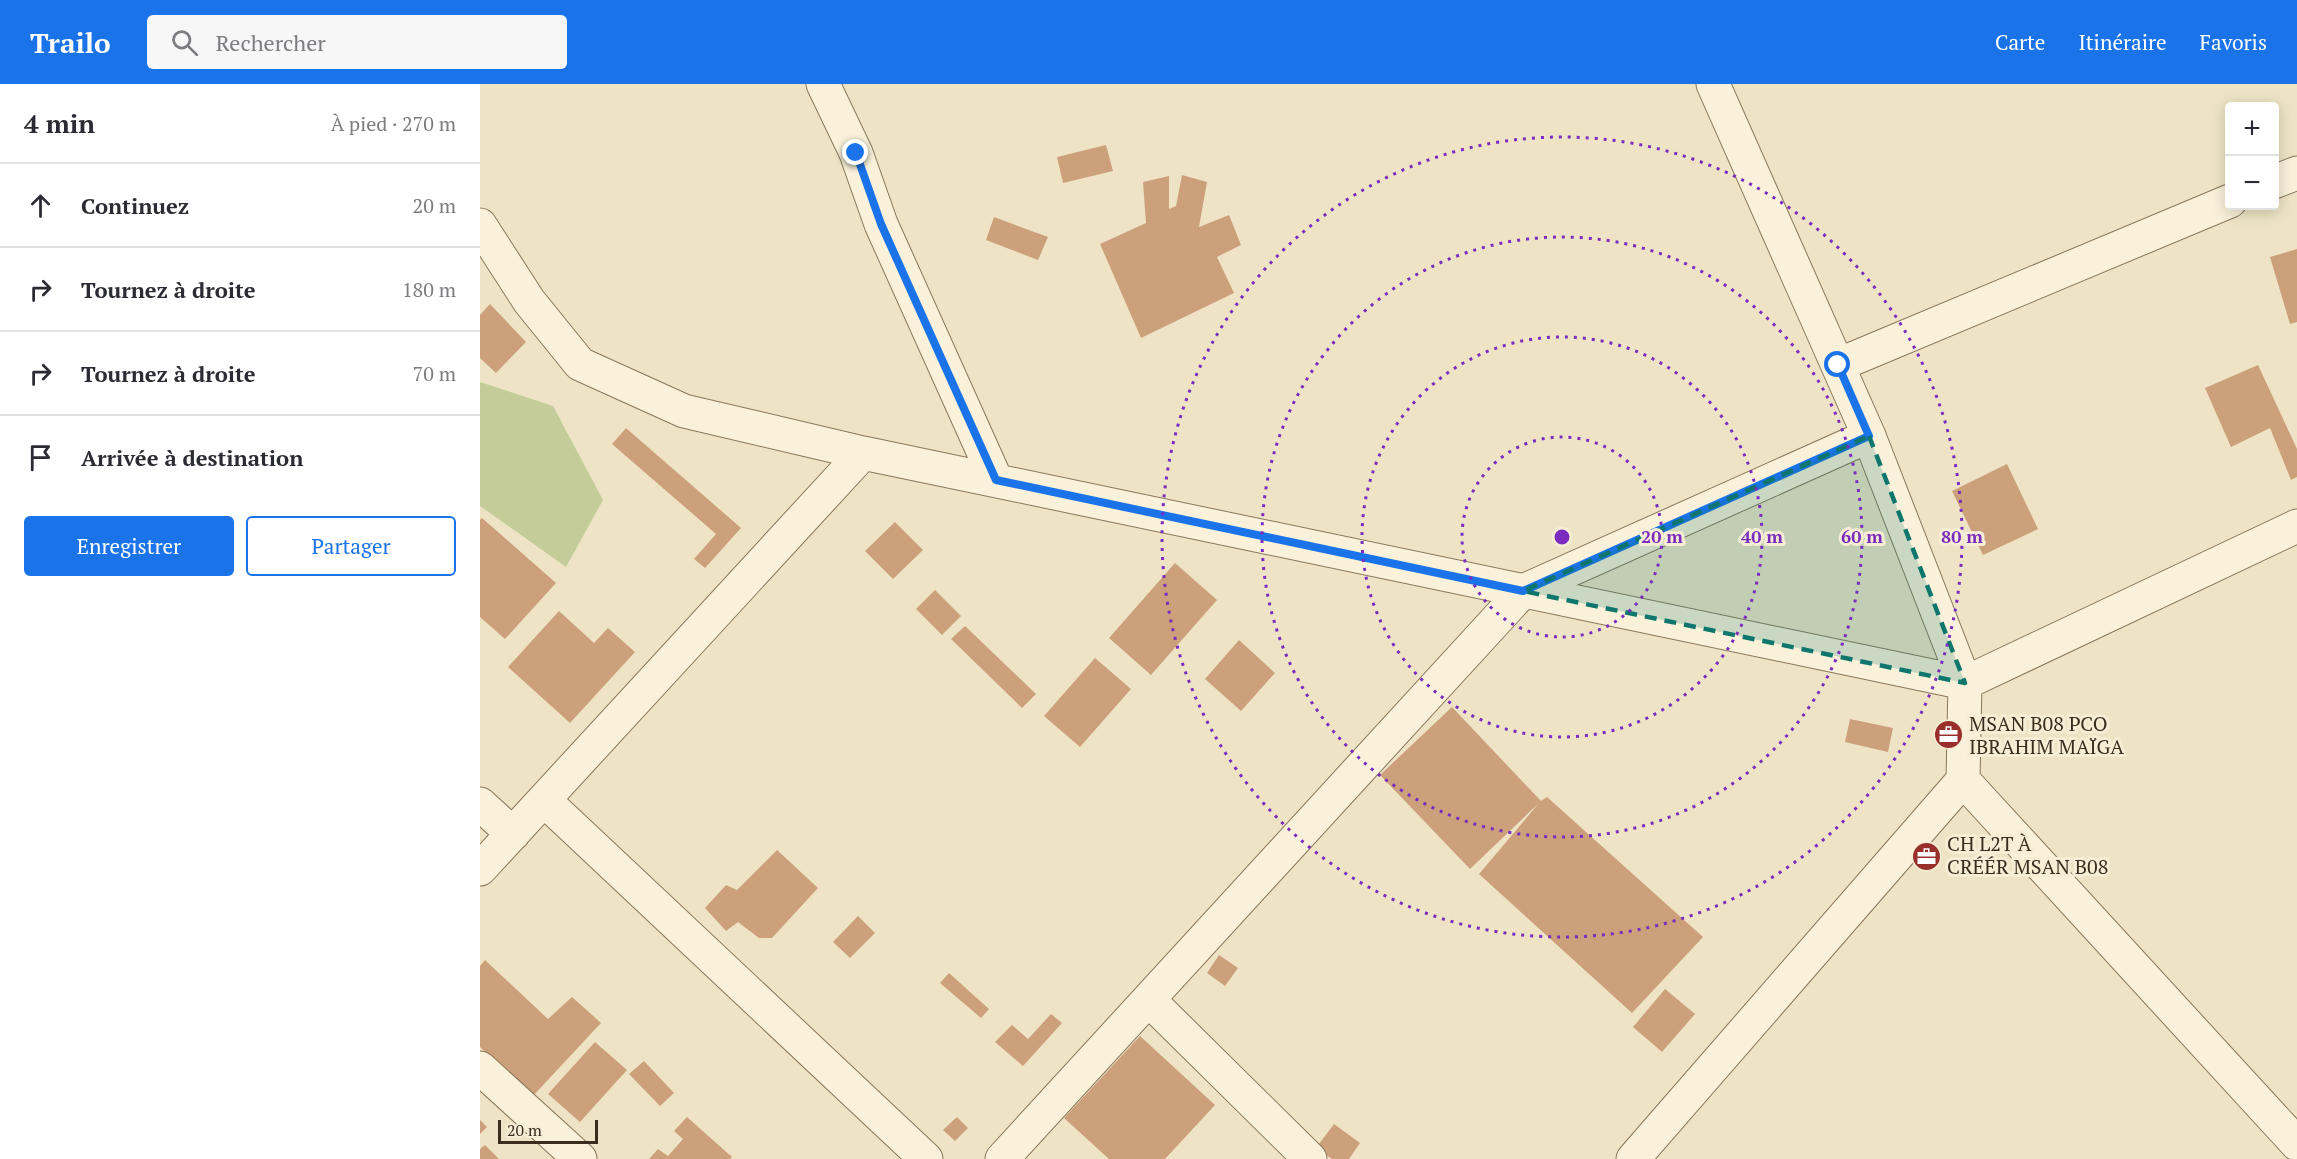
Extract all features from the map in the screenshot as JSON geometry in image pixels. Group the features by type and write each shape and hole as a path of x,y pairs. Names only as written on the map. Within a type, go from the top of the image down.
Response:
{"street":[{"path":"823,84 856,153 881,224 996,480"},
{"path":"1633,1159 1963,780 1965,682 1869,436 1713,84"},
{"path":"2279,180 2297,173"},
{"path":"1838,365 2225,203"},
{"path":"480,225 530,301 580,364 684,411 863,453 1965,682 2297,526"},
{"path":"1002,1159 1523,591 1869,436"},
{"path":"480,869 863,453"},
{"path":"1963,780 2297,1144"},
{"path":"544,800 926,1159"},
{"path":"480,804 513,834"},
{"path":"1149,1000 1310,1159"},
{"path":"480,1068 580,1159"}],"highlighted area":[{"path":"1869,436 1965,683 1523,591"}],"green space":[{"path":"480,382 553,406 603,500 566,567 480,506"}],"building":[{"path":"1106,145 1113,171 1063,183 1057,157"},
{"path":"1182,175 1207,182 1199,227 1229,215 1241,245 1217,257 1234,293 1141,338 1100,244 1146,223 1143,182 1169,176 1169,209 1176,206"},
{"path":"994,217 1048,237 1038,260 986,240"},
{"path":"2297,249 2297,322 2290,324 2270,257"},
{"path":"490,304 526,342 496,373 480,358 480,315"},
{"path":"2258,365 2297,449 2297,477 2291,480 2270,428 2231,447 2205,388"},
{"path":"626,428 741,528 705,568 694,559 716,534 612,444"},
{"path":"2007,464 2038,529 1983,555 1952,491"},
{"path":"482,518 556,583 505,639 480,617 480,520"},
{"path":"895,522 923,550 893,579 865,551"},
{"path":"1175,563 1217,600 1151,675 1109,638"},
{"path":"935,590 961,616 942,635 916,609"},
{"path":"559,611 594,643 608,628 635,652 570,723 508,667"},
{"path":"965,626 1036,694 1022,708 951,639"},
{"path":"1239,640 1275,673 1241,711 1205,679"},
{"path":"1095,658 1131,689 1080,747 1044,716"},
{"path":"1452,707 1541,801 1547,797 1703,937 1632,1013 1479,874 1539,803 1470,869 1380,775"},
{"path":"1850,719 1893,728 1888,752 1845,742"},
{"path":"777,850 818,888 772,938 759,938 738,922 726,931 705,908 726,885 737,890"},
{"path":"858,916 875,933 850,958 833,942"},
{"path":"1219,955 1238,968 1225,986 1207,973"},
{"path":"485,960 548,1019 572,997 601,1023 532,1097 480,1047 480,966"},
{"path":"949,973 989,1009 981,1018 940,983"},
{"path":"1665,989 1695,1014 1662,1052 1633,1027"},
{"path":"1051,1014 1062,1023 1023,1066 995,1042 1012,1025 1028,1039"},
{"path":"1140,1036 1215,1105 1165,1159 1109,1159 1064,1118"},
{"path":"595,1042 627,1070 580,1122 548,1094"},
{"path":"644,1061 674,1093 660,1106 629,1074"},
{"path":"687,1117 732,1157 730,1159 649,1159 658,1149 668,1156 683,1139 674,1131"},
{"path":"957,1117 968,1128 955,1141 943,1130"},
{"path":"480,1120 487,1127 480,1134"},
{"path":"1334,1124 1360,1143 1349,1159 1332,1159 1316,1148"},
{"path":"485,1145 499,1159 480,1159 480,1149"}],"place":[{"name":"MSAN B08 PCO IBRAHIM MAÏGA","path":"1948,735"},
{"name":"CH L2T À CRÉÉR MSAN B08","path":"1926,856"}],"route":[{"path":"856,153 881,224 996,480 1523,591 1869,436 1838,365"}]}
